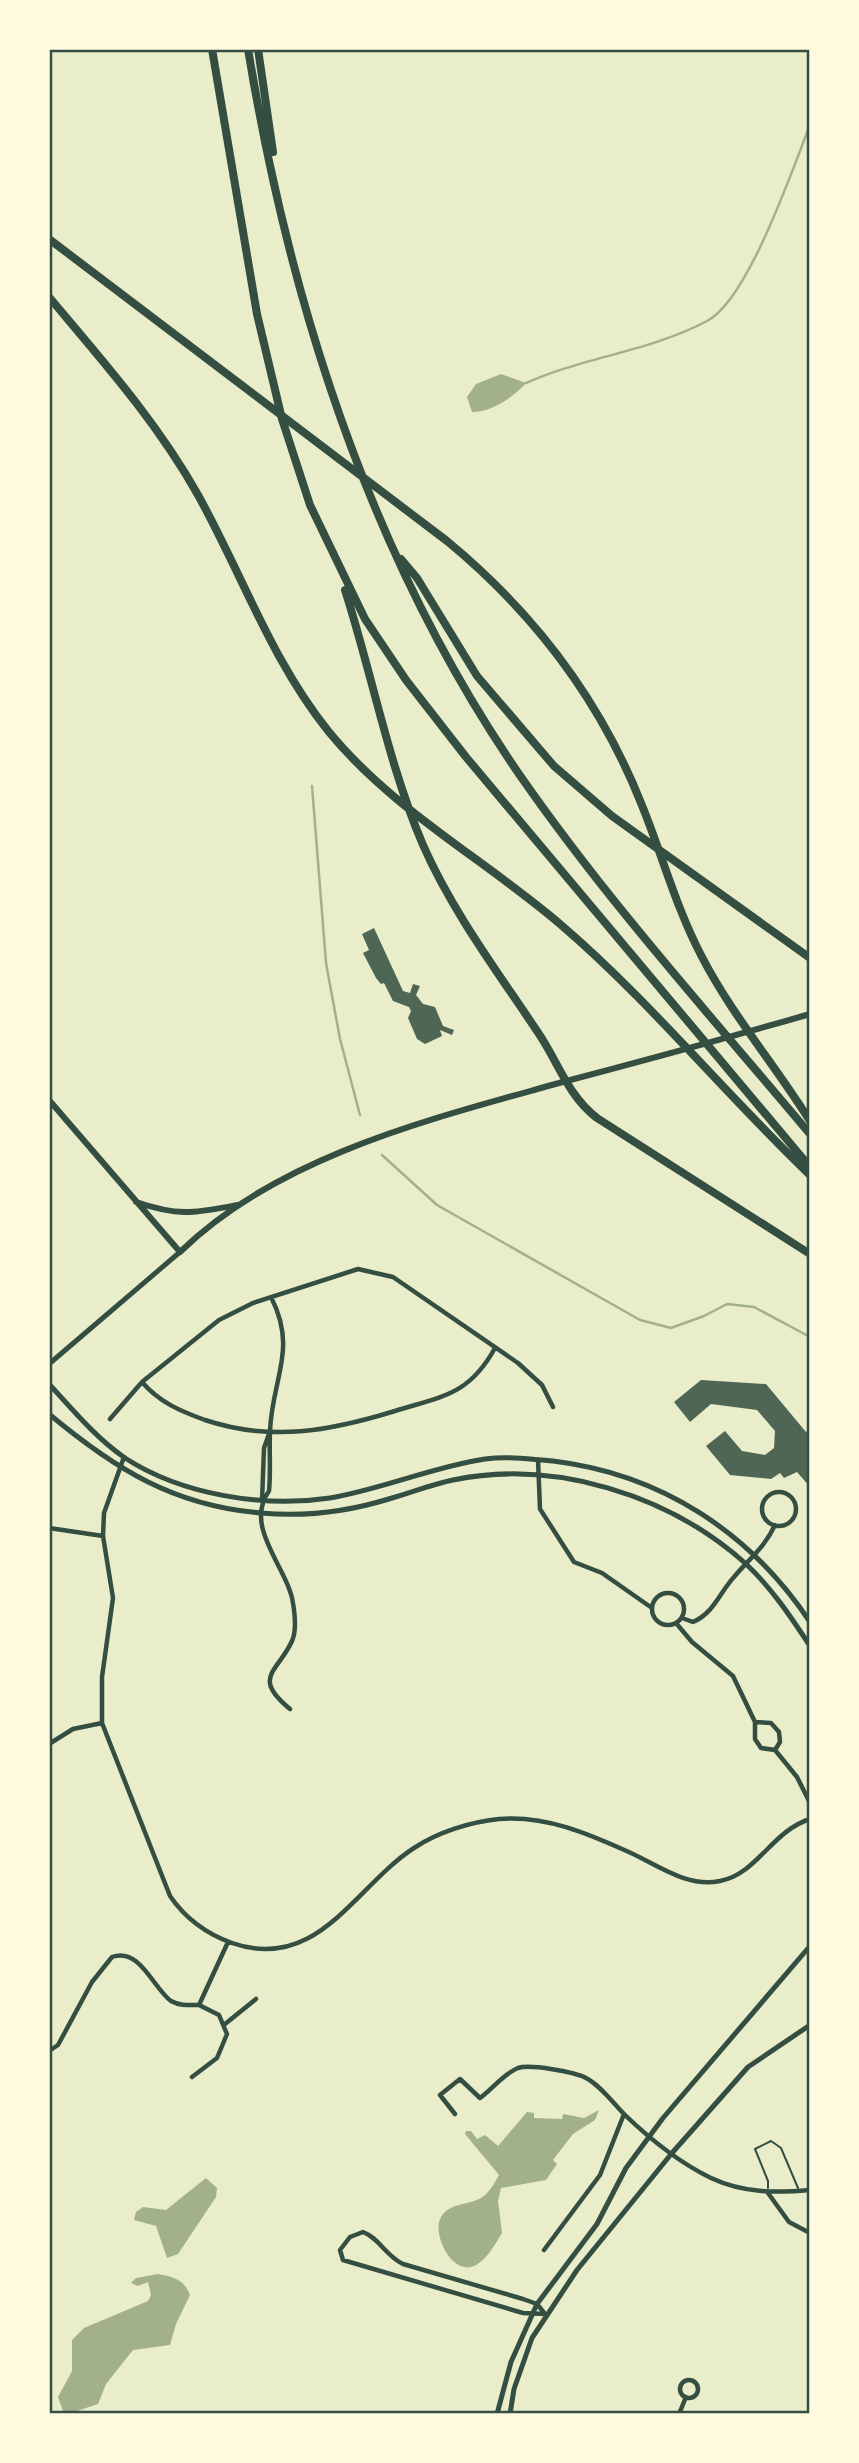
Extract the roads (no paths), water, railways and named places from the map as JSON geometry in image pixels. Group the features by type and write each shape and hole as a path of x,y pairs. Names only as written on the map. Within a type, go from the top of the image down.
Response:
{"highway":[{"path":"212,49 265,351 295,463 338,567 365,620 436,720 810,1167"},
{"path":"248,49 278,197 311,329 344,428 414,594 468,693 527,785 620,908 810,1134"},
{"path":"258,49 278,197"},
{"path":"49,239 447,541 509,596 532,622 575,679 628,771 687,925 707,967 741,1022 810,1121"},
{"path":"49,297 133,399 173,453 200,499 286,669 341,746 384,789 532,900 590,950 810,1175"},
{"path":"394,551 417,578 462,654 501,707 554,766 612,816 810,958"},
{"path":"338,567 390,746 415,822 435,869 470,930 551,1051 565,1082 577,1100 597,1118 810,1254"}],"main road":[{"path":"49,1100 180,1252 240,1205 280,1182 375,1139 462,1110 810,1014"},
{"path":"136,1202 167,1212 192,1214 240,1205"}],"street":[{"path":"49,1364 180,1252"},
{"path":"110,1419 142,1382 219,1320 238,1309 350,1270 376,1271 393,1277 534,1377 553,1407"},
{"path":"271,1297 280,1315 285,1336 270,1434 264,1448 262,1501 269,1552 285,1577 293,1600 295,1628 292,1641 275,1664 270,1680 271,1691 290,1709"},
{"path":"142,1382 161,1400 215,1423 270,1434 328,1429 453,1392 478,1375 495,1348"},
{"path":"49,1384 96,1434 124,1457 156,1474 195,1487 262,1501 330,1498 442,1467 487,1459 538,1460 593,1467 658,1488 703,1513 756,1555 783,1582 810,1622"},
{"path":"49,1414 85,1446 120,1468 184,1498 263,1514 311,1514 345,1510 471,1477 506,1474 538,1476 623,1493 661,1508 714,1538 747,1565 779,1601 810,1646"},
{"path":"262,1501 269,1492 272,1451 270,1434"},
{"path":"124,1457 106,1504 103,1536 113,1598 103,1678 102,1723 170,1896 192,1921 228,1942 257,1949 275,1948 307,1939 334,1922 390,1867 414,1848 442,1834 489,1820 531,1820 567,1827 678,1876 706,1883 739,1874 779,1835 810,1819"},
{"path":"538,1460 540,1509 574,1562 609,1577 652,1608 656,1620 663,1624 676,1623 682,1618 684,1605 675,1595 662,1595 652,1608"},
{"path":"775,1493 785,1493 794,1500 794,1516 786,1524 775,1525 766,1519 763,1504 775,1493"},
{"path":"682,1618 693,1622 706,1614 734,1576 756,1555 775,1525"},
{"path":"49,1528 103,1536"},
{"path":"676,1623 692,1642 733,1676 755,1722 755,1739 761,1748 775,1750 797,1777 810,1803"},
{"path":"755,1722 771,1723 779,1731 780,1742 775,1750"},
{"path":"49,1744 74,1729 102,1723"},
{"path":"199,2005 228,1942"},
{"path":"497,2414 511,2362 537,2304 597,2224 626,2168 649,2135 810,1945"},
{"path":"49,2051 62,2038 92,1982 107,1963 119,1955 144,1968 171,2000 181,2005 199,2005 219,2015 225,2024 227,2034 222,2051 212,2063 192,2077"},
{"path":"225,2024 256,1999"},
{"path":"510,2414 523,2360 545,2314 576,2270 672,2153 748,2067 810,2025"},
{"path":"455,2114 440,2095 458,2080 462,2080 481,2098 512,2071 526,2067 588,2079 624,2114 692,2168 729,2185 767,2193 810,2190"},
{"path":"544,2250 600,2175 624,2114"},
{"path":"767,2193 789,2222 810,2233"},
{"path":"363,2232 372,2235 393,2259 403,2264 537,2304 545,2314 532,2314 351,2264 343,2260 340,2250 349,2237 363,2232"},
{"path":"687,2380 694,2380 698,2385 698,2393 694,2397 686,2397 680,2391 681,2385 687,2380"},
{"path":"679,2414 686,2397"}],"lane":[{"path":"767,2193 768,2181 755,2149 771,2141 781,2148 799,2191"}],"waterway":[{"path":"526,383 663,340 707,321 722,308 753,262 810,125"},
{"path":"312,786 326,963 340,1039 360,1115"},
{"path":"382,1155 437,1205 640,1320 671,1328 727,1304 754,1307 810,1337"}]}
